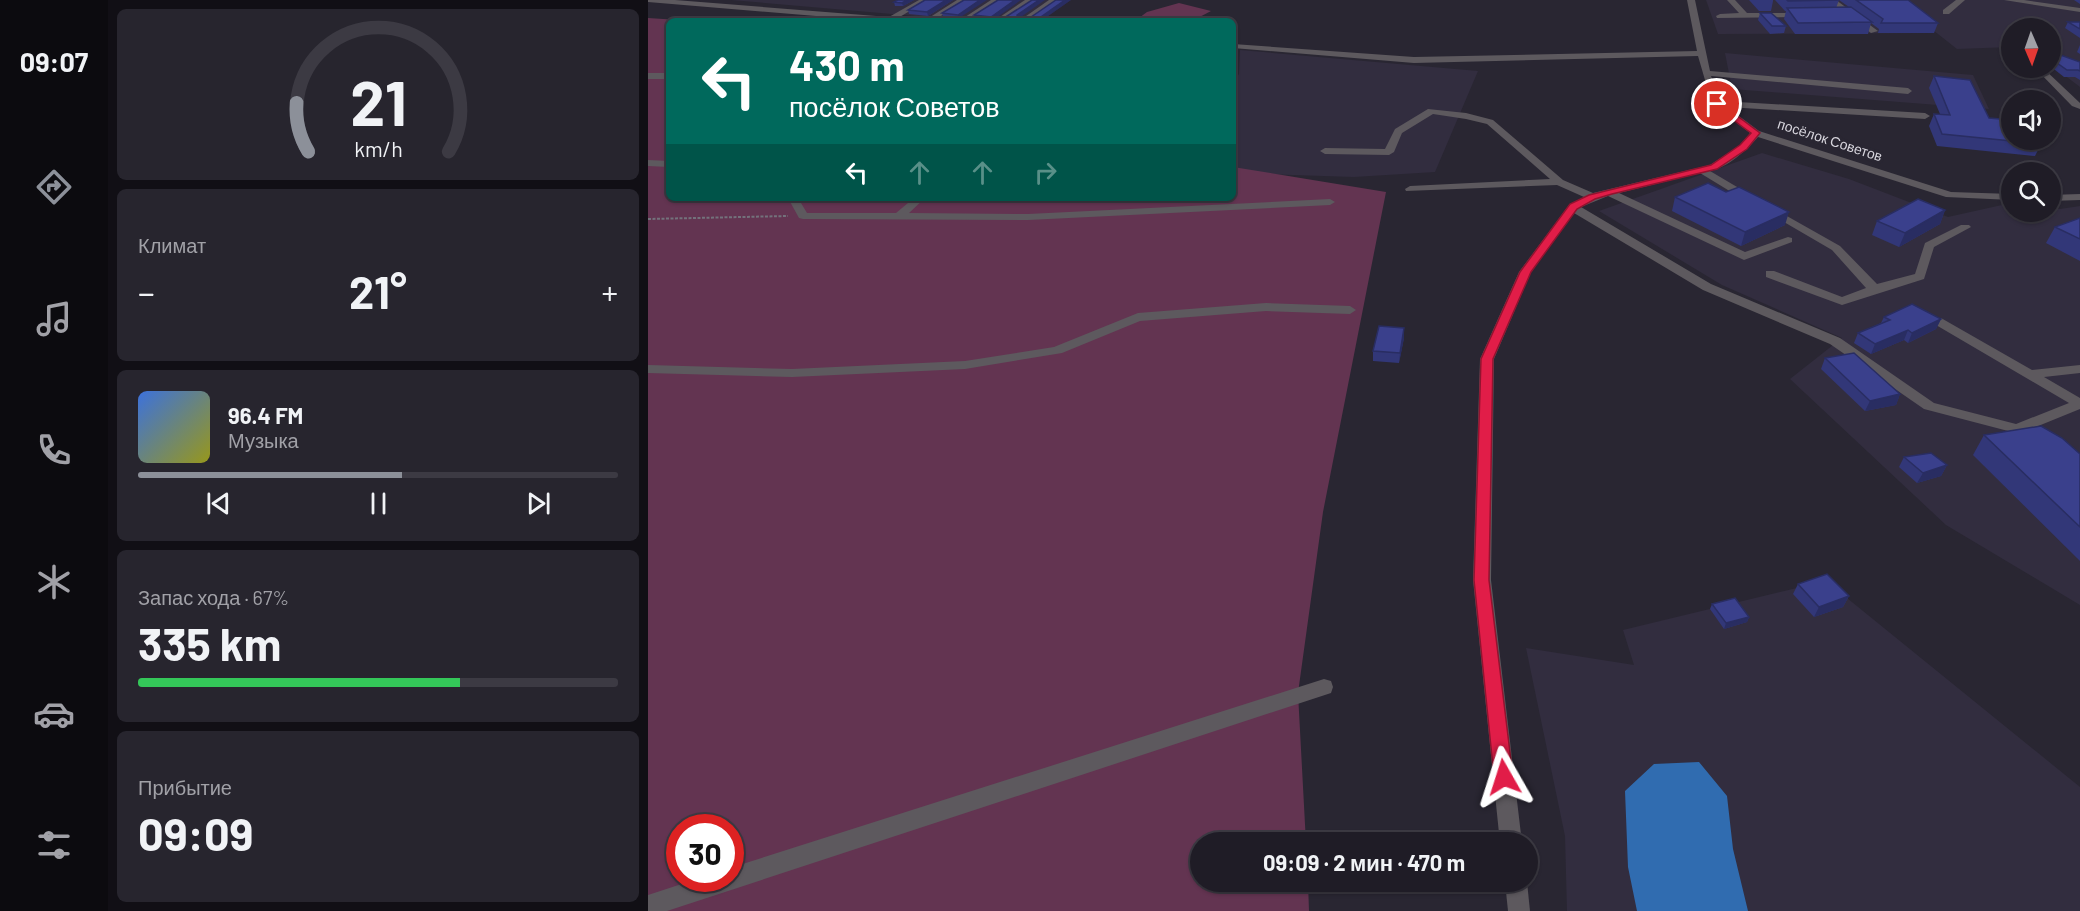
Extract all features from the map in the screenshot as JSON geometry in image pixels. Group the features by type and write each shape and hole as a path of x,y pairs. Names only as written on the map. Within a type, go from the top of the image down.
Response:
{"street":[{"path":"648,0 866,18"},
{"path":"900,0 923,1"},
{"path":"933,18 962,0"},
{"path":"968,18 996,0"},
{"path":"1003,18 1030,0"},
{"path":"1027,18 1053,0"},
{"path":"1691,0 1706,73 1717,104 1925,116"},
{"path":"1731,0 1745,16"},
{"path":"1831,0 1874,31"},
{"path":"1947,12 1961,0"},
{"path":"2008,0 2080,10"},
{"path":"893,18 923,1"},
{"path":"1719,16 1745,16 1773,11 1781,19 1815,15"},
{"path":"1837,14 1848,14"},
{"path":"1236,46 1414,60 1703,52"},
{"path":"1706,73 1908,91"},
{"path":"648,76 666,76"},
{"path":"2049,78 2075,104 2080,106"},
{"name":"посёлок Советов","path":"1717,104 1756,133 1950,195 2001,196"},
{"path":"1325,151 1389,152 1398,131 1431,111 1490,122 1559,182 1592,197"},
{"path":"1510,832 1482,580 1487,359 1525,272 1573,207 1592,197 1609,192 1714,167 1743,147 1756,133"},
{"path":"648,163 666,164"},
{"path":"1701,170 1836,248 1874,289"},
{"path":"1410,189 1559,182"},
{"path":"1609,192 1744,256 1788,240"},
{"path":"2061,198 2080,196"},
{"path":"2065,198 2080,205"},
{"path":"795,201 804,216 898,217 1029,217 1087,208 1330,202"},
{"path":"898,217 917,201"},
{"path":"1573,207 1707,287 1835,341 1929,406 2018,429 2044,447"},
{"path":"1770,274 1842,301 1920,276 1929,245 1965,227"},
{"path":"648,369 792,373 965,365 1057,350 1138,317 1266,308 1350,310"},
{"path":"1941,322 2080,404"},
{"path":"2031,374 2080,369"},
{"path":"2018,429 2080,404"},
{"path":"648,906 1324,687"},
{"path":"1517,892 1519,911"}],"path":[{"path":"648,219 804,216"}],"shaded area":[{"path":"731,0 1071,0 1045,18 938,18"},
{"path":"1706,0 1891,0 1934,33 1718,34"},
{"path":"1895,0 2080,0 2080,87 2061,73 2061,18 2001,18 2001,47 1957,49"},
{"path":"1179,3 1211,11 1198,18 1139,18 1147,12"},
{"path":"648,18 666,19 666,201 1236,201 1236,167 1386,192 1323,512 1298,693 1305,832 1190,832 1190,892 1308,892 1309,911 648,911"},
{"path":"1240,50 1478,71 1435,172 1354,177 1236,173 1236,78 1239,74"},
{"path":"1725,53 1973,75 1989,109 1732,89"},
{"path":"1762,153 1849,179 1948,217 2001,205 2001,222 2061,222 2061,209 2080,206 2080,605 1946,525 1790,379 1842,338 1722,285 1599,211"},
{"path":"1826,581 2080,787 2080,911 1567,911 1565,836 1526,648 1634,665 1623,630"}],"water":[{"path":"1699,762 1727,796 1733,849 1748,911 1637,911 1628,867 1625,791 1654,764"}],"building":[{"path":"907,0 902,3 894,2"},
{"path":"925,0 946,0 927,12 908,10"},
{"path":"964,0 980,0 958,15 942,13"},
{"path":"998,0 1015,0 991,17 974,15"},
{"path":"1032,0 1039,0 1017,15 1018,18 1004,18"},
{"path":"1056,0 1065,0 1039,18 1029,18"},
{"path":"1787,0 1839,0 1788,1"},
{"path":"1856,0 1908,0 1938,23 1881,23 1883,19"},
{"path":"1851,7 1872,22 1798,23 1787,8"},
{"path":"1760,13 1771,13 1786,26 1772,26"},
{"path":"2068,22 2080,22 2080,29"},
{"path":"2061,55 2080,62 2080,71 2067,70 2061,66"},
{"path":"1934,76 1970,80 1989,118 2001,119 2001,140 1942,134 1934,114 1950,115"},
{"path":"1708,183 1726,192 1739,187 1789,212 1745,232 1675,197"},
{"path":"1918,199 1945,210 1905,233 1877,221"},
{"path":"2080,218 2080,239 2055,227"},
{"path":"1912,304 1941,319 1912,333 1908,330 1875,344 1858,333 1890,320 1884,317"},
{"path":"1379,326 1404,328 1400,353 1373,351"},
{"path":"1854,353 1900,394 1870,401 1825,358"},
{"path":"2041,426 2062,438 2080,454 2080,527 1984,435"},
{"path":"1931,453 1947,465 1923,473 1904,457"},
{"path":"1827,574 1849,596 1819,607 1798,584"},
{"path":"1735,598 1749,617 1726,623 1712,604"}],"route":[{"path":"1504,777 1482,580 1487,359 1525,272 1573,207 1592,197 1609,192 1714,167 1743,147 1756,133 1717,104"}]}
